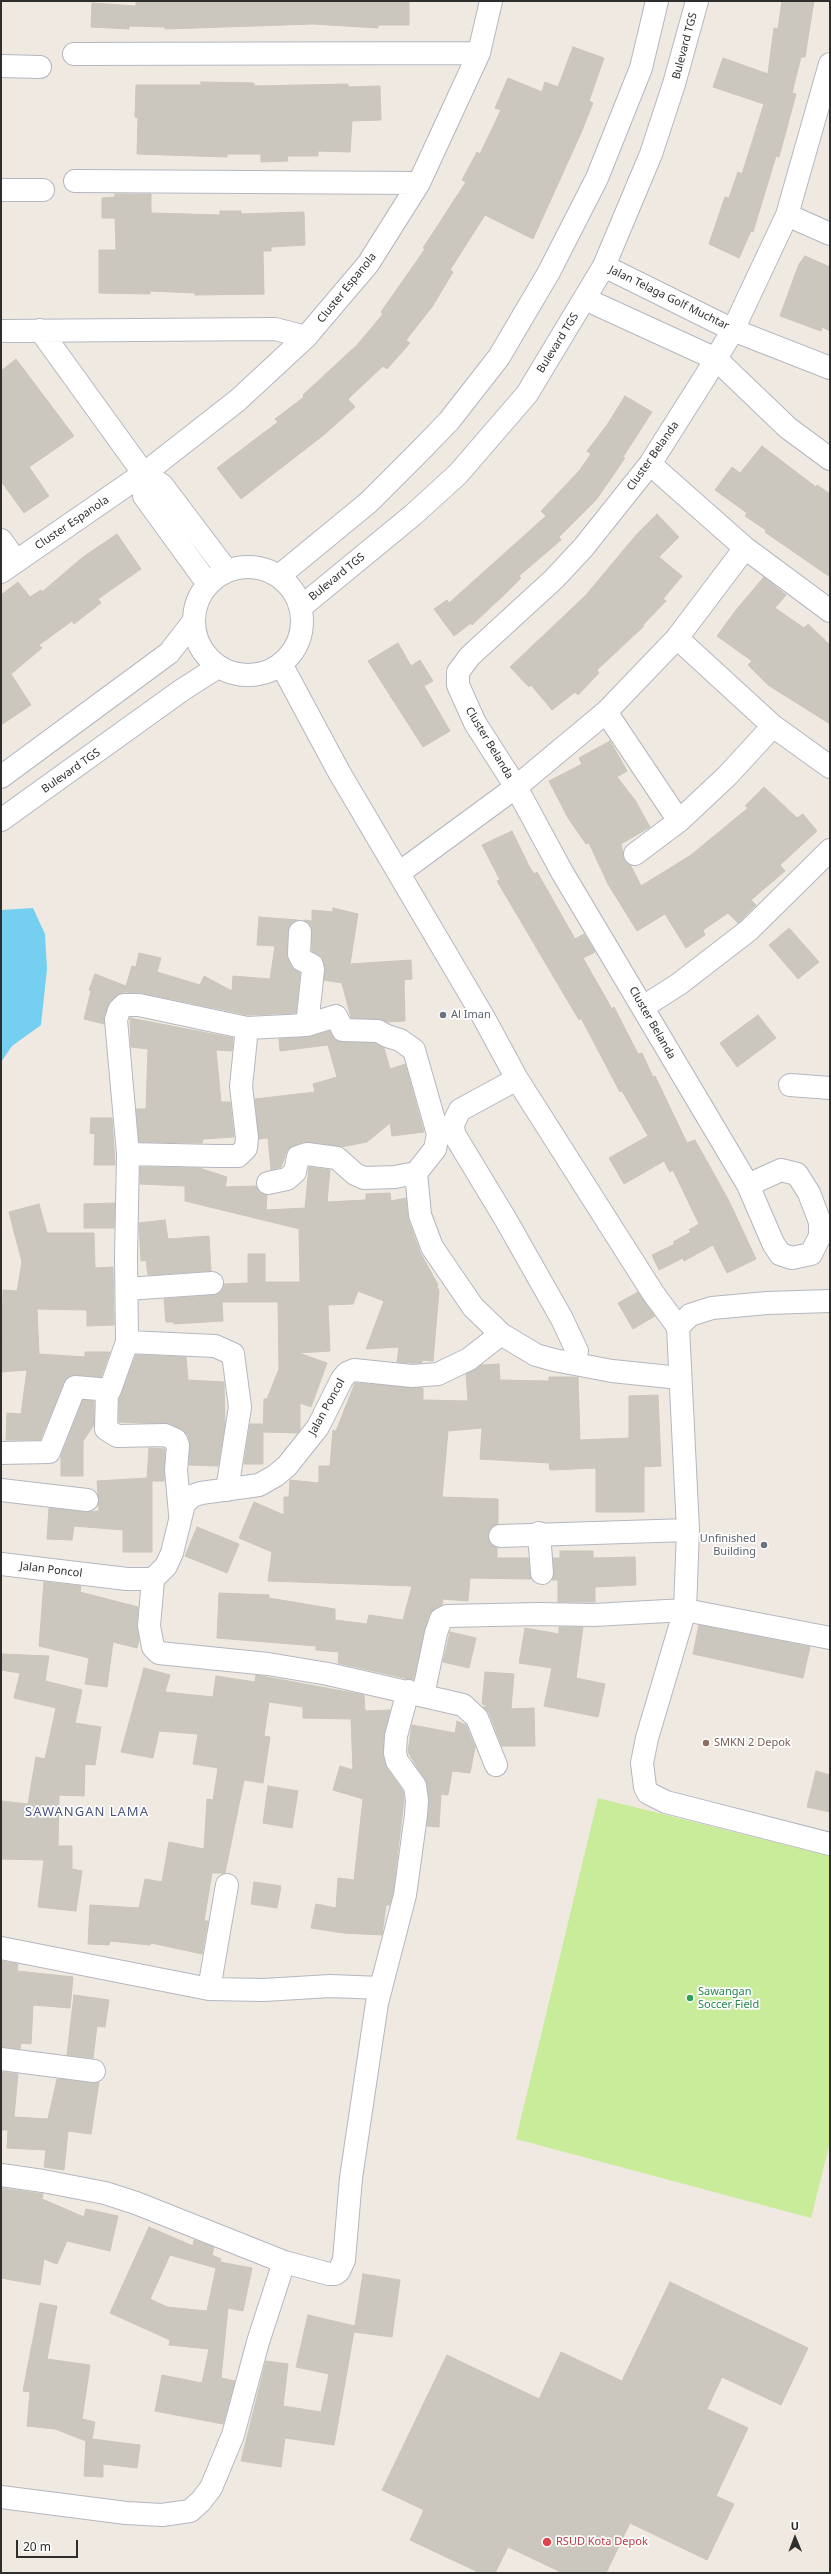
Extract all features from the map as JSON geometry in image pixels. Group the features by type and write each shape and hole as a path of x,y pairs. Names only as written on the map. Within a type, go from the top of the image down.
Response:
{"street":[{"name":"Cluster Espanola","path":"8,567 144,474 238,400 306,337 368,264 419,183 479,53 491,1"},
{"path":"279,576 369,502 449,421 499,357 549,272 597,178 641,68 657,1"},
{"name":"Bulevard TGS","path":"301,607 413,515 458,474 527,394 585,300 604,266 650,154 674,84 697,1"},
{"path":"74,54 479,53"},
{"name":"Cluster Belanda","path":"748,1185 562,872 516,787 475,724 463,700 458,685 458,672 470,656 554,579 578,553 650,464 716,359 733,330 787,215 830,64"},
{"path":"1,66 40,66"},
{"path":"75,181 419,183"},
{"path":"1,190 43,190"},
{"path":"787,215 830,234"},
{"name":"Jalan Telaga Golf Muchtar","path":"604,266 733,330 830,368"},
{"path":"585,300 716,359 788,428 830,459"},
{"path":"1,331 275,329 306,337"},
{"path":"40,330 144,474 162,485 227,571"},
{"path":"650,464 745,548 830,611"},
{"path":"144,474 144,496 208,584"},
{"path":"1,540 8,567"},
{"path":"399,873 516,787 606,712 676,638 745,548"},
{"path":"254,567 279,576 289,585 301,607 302,628 300,639 292,653 281,664 261,674 250,676 239,675 218,667 203,652 194,632 193,622 199,597 208,584 227,571 254,567"},
{"path":"1,776 169,653 193,622"},
{"path":"676,638 773,726 830,767"},
{"path":"281,664 339,772 484,1018 517,1079 653,1293 678,1327 688,1530 685,1610 646,1743 642,1763 643,1779 648,1793 666,1802 830,1844"},
{"name":"Bulevard TGS","path":"1,820 182,690 218,667"},
{"path":"606,712 679,821"},
{"path":"635,854 679,821 727,776 773,726"},
{"path":"643,1007 679,984 749,930 830,850"},
{"path":"300,932 299,954 302,960 312,965 313,970 307,1025"},
{"path":"1,1453 49,1452 75,1387 107,1391 112,1387 127,1342 128,1154 117,1047 116,1020 118,1010 124,1005 139,1005 247,1028 307,1025 336,1016 343,1030 378,1030 387,1036 400,1040 414,1050 438,1134 435,1149 416,1173 395,1177 364,1178 355,1174 337,1158 307,1154 298,1157 292,1176 281,1181 268,1182"},
{"path":"128,1154 238,1156 246,1148 242,1086 247,1028"},
{"path":"517,1079 460,1110 453,1124 454,1134 562,1318 577,1350"},
{"path":"790,1085 830,1088"},
{"path":"416,1173 420,1215 432,1247 473,1307 501,1334 536,1355 554,1360 612,1370 680,1378"},
{"path":"127,1289 212,1283"},
{"path":"678,1327 690,1315 699,1311 768,1303 830,1300"},
{"name":"Jalan Poncol","path":"1,1564 127,1579 153,1579 166,1566 172,1553 180,1514 184,1504 192,1496 259,1485 287,1466 318,1427 339,1383 347,1373 354,1370 412,1376 438,1374 468,1359 501,1334"},
{"path":"127,1342 215,1346 233,1354 240,1407 226,1490"},
{"path":"107,1391 106,1429 117,1436 165,1435 176,1440 180,1514"},
{"path":"1,1490 87,1500"},
{"path":"500,1536 539,1533 688,1530"},
{"path":"539,1533 542,1573"},
{"path":"153,1579 149,1626 153,1648 159,1653 297,1669 415,1693 463,1705 473,1712 477,1718 496,1766"},
{"path":"1,2175 43,2181 105,2193 136,2203 284,2262 328,2274 335,2274 342,2267 351,2178 381,1988 405,1895 418,1800 415,1786 397,1761 395,1753 396,1736 415,1693 442,1619 447,1616 538,1614 594,1615 685,1610 830,1638"},
{"path":"209,1989 227,1885"},
{"path":"1,1948 209,1989 257,1990 330,1986 381,1988"},
{"path":"1,2059 94,2071"},
{"path":"1,2498 126,2513 162,2515 190,2511 201,2501 211,2488 233,2435 258,2342 284,2262"}],"green space":[{"name":"Sawangan Soccer Field","path":"598,1798 830,1856 830,2142 811,2218 516,2139"}],"water":[{"path":"33,908 45,934 47,969 41,1025 12,1046 1,1062 1,910"}],"building":[{"path":"136,1 409,1 409,25 378,25 378,28 313,24 165,29 165,27 129,26 129,29 91,27 92,3 136,6"},
{"path":"782,1 814,1 805,57 801,57 792,93 796,94 779,157 776,156 753,232 751,231 739,258 709,244 725,197 729,198 738,172 742,174 764,104 713,87 723,58 768,74 774,28 778,29"},
{"path":"573,47 604,58 589,101 593,103 533,239 485,215 450,270 453,272 432,307 406,340 410,343 387,369 383,366 348,399 355,407 325,434 241,499 217,468 278,422 275,419 304,397 303,395 358,344 383,314 381,312 425,249 423,248 466,182 462,180 477,152 480,154 501,110 495,108 508,78 542,92 545,82 558,87"},
{"path":"201,82 254,83 254,86 348,84 348,87 380,86 381,120 352,121 350,152 318,151 318,156 287,156 288,161 261,162 261,154 227,154 227,157 137,154 138,118 135,117 136,85 201,85"},
{"path":"115,194 151,194 151,213 220,215 220,211 241,211 241,214 304,212 305,245 271,247 271,251 263,251 264,294 195,295 195,293 150,291 150,294 99,293 99,250 116,250 115,218 102,218 102,198 115,197"},
{"path":"805,256 830,267 830,331 822,327 821,331 780,316 799,264"},
{"path":"16,359 74,436 29,467 49,496 24,513 1,481 1,371"},
{"path":"625,396 652,412 623,457 625,458 596,500 559,537 561,540 519,576 521,578 506,593 472,625 471,623 454,636 434,609 447,600 449,603 546,516 541,511 579,471 591,454 587,451 607,425"},
{"path":"762,446 816,487 817,485 830,494 830,577 765,532 766,530 745,516 747,513 715,490 732,467 740,473"},
{"path":"657,514 679,537 659,557 682,576 663,599 666,601 643,625 644,626 597,670 599,673 578,695 575,692 552,710 531,685 529,687 510,667 586,595 637,534"},
{"path":"117,534 141,569 98,599 101,603 74,624 72,621 39,645 42,648 11,674 31,705 1,725 1,595 18,582 30,597 41,590 42,592 83,557"},
{"path":"764,577 786,595 775,608 804,628 808,624 830,645 830,724 768,685 748,665 752,661 717,636 736,610"},
{"path":"398,643 411,666 420,660 433,681 424,686 450,731 423,747 368,661"},
{"path":"610,741 627,771 617,777 635,800 650,827 621,844 625,861 631,866 641,886 691,855 748,808 745,806 764,787 797,818 803,814 817,831 780,865 785,871 751,900 756,905 738,923 728,913 703,930 705,935 686,948 665,914 637,931 608,884 589,843 586,844 568,818 549,781 582,764 579,758"},
{"path":"512,831 529,866 534,874 537,872 575,939 584,934 595,952 583,958 612,1009 614,1007 638,1054 642,1053 653,1077 655,1076 687,1143 695,1140 729,1201 756,1259 727,1273 713,1245 684,1261 683,1258 659,1270 652,1255 675,1244 673,1242 691,1232 689,1230 699,1224 673,1170 670,1172 664,1161 624,1184 609,1158 648,1136 622,1091 620,1092 581,1018 579,1020 497,881 500,880 482,845"},
{"path":"333,908 358,914 350,964 411,960 412,979 404,980 405,1021 387,1022 378,1019 351,1018 342,983 324,980 324,962 322,957 312,951 311,927 304,920 312,921 312,910 333,912"},
{"path":"259,917 298,920 289,926 287,953 291,966 300,973 296,1013 248,1015 142,993 124,992 110,1001 104,1016 104,1024 84,1019 91,991 89,990 95,974 126,986 132,966 136,967 139,953 161,958 157,972 200,985 204,976 232,991 233,976 270,979 275,946 257,945"},
{"path":"789,928 819,962 798,979 769,945"},
{"path":"758,1015 776,1038 737,1067 720,1043"},
{"path":"130,1018 233,1038 232,1051 216,1050 221,1102 230,1102 234,1137 203,1139 202,1143 139,1142 136,1109 146,1109 148,1049 131,1047"},
{"path":"330,1031 337,1041 375,1043 384,1048 390,1069 405,1064 424,1132 392,1136 390,1123 367,1142 341,1147 303,1142 288,1149 281,1167 271,1170 268,1138 259,1139 255,1099 315,1092 313,1084 337,1077 328,1045 280,1051 279,1039 308,1037"},
{"path":"91,1118 112,1118 115,1165 94,1165 95,1134 90,1133"},
{"path":"140,1167 199,1168 227,1177 225,1187 256,1186 259,1192 267,1195 266,1210 305,1208 309,1167 330,1170 327,1202 366,1200 366,1194 390,1193 391,1201 406,1198 408,1219 420,1252 438,1285 439,1291 433,1361 422,1360 422,1363 397,1362 399,1347 366,1349 384,1301 358,1291 353,1304 328,1305 330,1351 299,1353 327,1363 311,1407 300,1403 300,1430 298,1433 263,1432 264,1399 267,1399 279,1369 278,1302 222,1302 223,1321 174,1324 174,1322 166,1322 164,1299 213,1295 219,1293 224,1284 248,1283 248,1254 265,1254 265,1282 300,1282 299,1230 304,1230 185,1201 185,1186 140,1184"},
{"path":"115,1203 114,1228 84,1228 84,1204"},
{"path":"39,1204 47,1233 94,1233 95,1268 113,1267 114,1325 87,1326 87,1310 37,1309 39,1354 85,1357 85,1352 110,1352 101,1377 76,1375 68,1377 64,1382 40,1440 6,1440 7,1413 21,1414 27,1370 1,1372 3,1290 17,1291 22,1262 9,1212"},
{"path":"165,1220 168,1239 209,1236 211,1271 148,1275 146,1260 141,1261 139,1223"},
{"path":"638,1292 655,1316 633,1329 618,1303"},
{"path":"136,1355 186,1357 188,1380 224,1382 225,1425 218,1466 189,1465 190,1446 188,1435 181,1429 170,1424 119,1422 119,1398"},
{"path":"499,1364 500,1380 549,1381 549,1377 578,1377 580,1440 629,1438 629,1396 658,1395 661,1466 644,1467 644,1512 596,1512 596,1468 550,1470 549,1463 480,1459 482,1428 448,1431 442,1497 498,1499 498,1524 489,1530 489,1542 497,1548 497,1558 528,1558 531,1579 470,1578 468,1601 443,1599 442,1605 429,1615 413,1680 338,1663 339,1652 316,1650 316,1646 217,1638 219,1593 269,1595 269,1598 335,1609 335,1620 367,1624 369,1615 403,1620 412,1586 268,1581 272,1552 239,1538 254,1502 284,1515 284,1497 289,1497 290,1480 319,1483 319,1466 330,1466 333,1430 336,1431 355,1383 423,1388 423,1400 468,1401 466,1374 481,1365"},
{"path":"83,1400 94,1401 94,1425 83,1441 83,1476 61,1476 61,1456"},
{"path":"250,1424 262,1424 263,1464 244,1464"},
{"path":"149,1448 165,1449 164,1481 152,1481 152,1552 123,1552 123,1530 74,1526 72,1540 47,1539 49,1508 86,1512 99,1511 97,1481 147,1478"},
{"path":"197,1527 239,1544 227,1573 185,1556"},
{"path":"560,1551 593,1551 593,1558 635,1557 636,1585 595,1587 595,1602 558,1602 558,1580 552,1580 553,1558 560,1558"},
{"path":"44,1582 81,1586 80,1592 138,1607 137,1625 139,1639 137,1648 113,1642 107,1687 85,1684 89,1658 39,1646"},
{"path":"699,1625 810,1647 803,1678 693,1654"},
{"path":"559,1627 583,1627 576,1678 605,1684 598,1717 544,1706 552,1668 519,1663 525,1628 559,1634"},
{"path":"450,1632 476,1638 469,1668 443,1662"},
{"path":"1,1654 49,1656 45,1681 82,1690 75,1723 101,1727 95,1765 85,1764 84,1796 59,1795 58,1846 72,1846 72,1869 82,1871 76,1911 38,1907 44,1860 1,1859 1,1801 28,1804 36,1757 45,1759 56,1708 14,1698 20,1673 1,1670"},
{"path":"144,1668 170,1675 165,1692 213,1697 216,1676 255,1682 256,1675 364,1695 365,1711 390,1710 384,1735 383,1756 387,1768 403,1791 404,1800 393,1893 390,1905 386,1905 382,1935 343,1933 311,1928 316,1904 336,1908 338,1878 354,1880 363,1799 333,1790 340,1766 353,1770 351,1719 303,1718 303,1707 269,1702 264,1736 270,1737 263,1783 244,1780 225,1873 212,1873 204,1921 208,1921 202,1954 151,1943 150,1945 110,1941 109,1945 88,1944 90,1905 139,1908 145,1879 162,1882 169,1842 204,1849 207,1799 213,1800 218,1768 193,1764 198,1734 159,1731 153,1758 121,1752"},
{"path":"485,1672 514,1674 511,1709 534,1708 535,1746 502,1746 489,1713 483,1707 489,1706 482,1704"},
{"path":"457,1721 466,1725 475,1747 470,1773 452,1771 448,1795 441,1794 439,1827 427,1826 429,1801 427,1784 408,1752 412,1725 455,1733"},
{"path":"816,1771 830,1775 830,1812 807,1807"},
{"path":"268,1786 298,1791 292,1828 263,1823"},
{"path":"254,1882 281,1886 277,1908 251,1904"},
{"path":"1,1961 18,1964 17,1971 73,1977 70,2008 33,2005 31,2044 21,2043 20,2049 1,2047"},
{"path":"74,1995 109,2000 105,2027 97,2026 93,2058 67,2055"},
{"path":"1,2072 18,2074 14,2117 48,2119 57,2079 99,2082 91,2134 68,2131 64,2170 44,2167 46,2150 7,2148 8,2130 1,2130"},
{"path":"1,2188 43,2194 42,2199 84,2217 86,2209 118,2216 110,2251 67,2241 57,2264 44,2259 40,2285 1,2278"},
{"path":"149,2227 193,2246 194,2240 214,2247 212,2255 221,2259 220,2262 252,2268 243,2311 228,2308 221,2378 235,2381 223,2424 155,2411 162,2375 202,2383 209,2349 169,2345 170,2340 110,2313","holes":["170,2255 216,2268 207,2311 167,2307 150,2299"]},
{"path":"363,2274 400,2280 392,2337 354,2332"},
{"path":"670,2282 808,2348 781,2405 722,2377 707,2409 748,2428 716,2496 734,2504 707,2560 630,2523 606,2573 563,2573 508,2547 495,2573 480,2573 410,2540 424,2510 382,2490 447,2355 539,2399 561,2352 622,2381"},
{"path":"40,2303 57,2306 47,2359 90,2365 82,2419 95,2422 92,2439 140,2445 137,2468 103,2464 103,2477 84,2476 86,2441 55,2429 27,2426 30,2392 23,2391"},
{"path":"308,2315 355,2326 334,2445 285,2438 281,2467 241,2461 266,2361 288,2364 283,2406 321,2412 329,2374 296,2367"}],"place":[{"name":"Al Iman","path":"443,1015"},
{"name":"Unfinished Building","path":"764,1545"},
{"name":"SMKN 2 Depok","path":"706,1743"},
{"name":"Sawangan Soccer Field","path":"690,1998"},
{"name":"RSUD Kota Depok","path":"547,2542"}],"district":[{"name":"SAWANGAN LAMA","path":"87,1812"}]}
